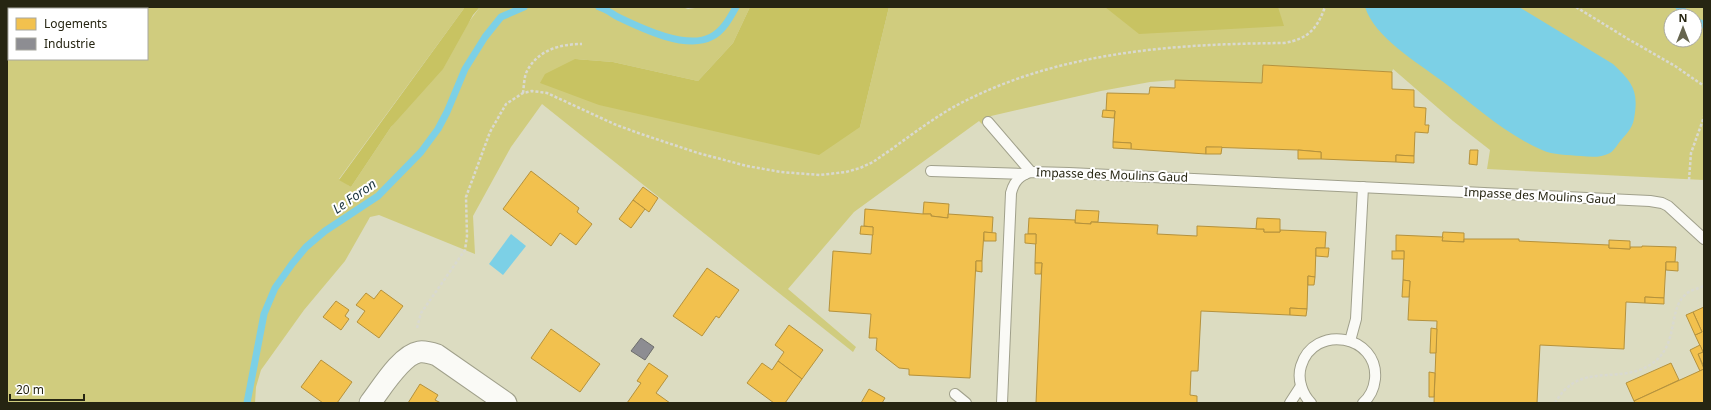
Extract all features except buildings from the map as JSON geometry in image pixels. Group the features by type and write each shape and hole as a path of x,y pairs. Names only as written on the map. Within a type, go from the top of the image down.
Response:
{"street":[{"path":"370,403 403,361 411,354 426,352 437,355 506,403"}],"lane":[{"path":"988,122 1028,173"},
{"path":"931,170 1028,173"},
{"name":"Impasse des Moulins Gaud","path":"1002,403 1011,193 1015,181 1028,173 1069,173 1650,201 1662,203 1668,206 1704,239"},
{"path":"1350,340 1356,319 1363,187"},
{"path":"1311,403 1304,394 1301,386 1300,369 1306,354 1312,348 1326,340 1342,338 1350,340 1365,350 1374,366 1374,384 1371,393 1363,403"},
{"path":"1290,403 1301,386"},
{"path":"954,394 966,403"}],"path":[{"path":"411,354 421,314 464,250 467,236 466,197 490,132 498,115 506,104 523,93 547,93 614,124 712,157 781,172 820,176 834,175 860,168 873,162 967,100 1002,84 1038,71 1089,58 1144,50 1198,46 1284,43 1297,41 1308,35 1314,28 1325,7"},
{"path":"1576,7 1628,40 1675,66 1704,86"},
{"path":"523,93 527,71 544,51 573,44 582,44"},
{"path":"1689,180 1691,153 1704,117"},
{"path":"1554,403 1565,388 1575,381 1589,377 1626,374 1643,369 1653,363 1661,355 1670,340 1679,302 1691,291 1704,286"}],"shaded area":[{"path":"7,7 465,7 339,179 351,187 391,127 480,7 682,7 688,9 702,7 750,7 733,43 698,81 613,62 575,59 860,127 889,7 1704,7 1704,180 1487,169 1490,150 1453,121 1393,69 1392,72 1263,65 1262,83 1175,80 1150,82 1101,91 991,116 982,124 979,121 854,212 788,289 856,347 853,352 542,104 511,147 473,216 475,254 379,215 370,217 345,261 304,310 261,370 256,387 255,403 7,403"},
{"path":"465,7 480,7 473,15 443,69 391,127 351,187 339,180"},
{"path":"750,7 889,7 860,127 819,155 599,105 540,83 545,74 575,59 613,62 698,81 733,43"},
{"path":"1105,7 1278,7 1284,26 1139,34"}],"water":[{"path":"1365,7 1519,7 1613,64 1620,71 1630,82 1635,94 1636,101 1632,125 1613,150 1603,156 1592,157 1566,155 1542,150 1515,136 1409,57 1387,39 1378,29 1370,18"},
{"path":"511,234 526,246 503,275 489,264"}],"waterway":[{"name":"Le Foron","path":"247,403 264,314 275,288 306,247 325,231 378,196 421,152 438,129 447,112 465,69 485,37 501,17 524,7"},
{"name":"Le Foron","path":"599,7 651,32 689,41 711,37 726,24 736,7"}]}
